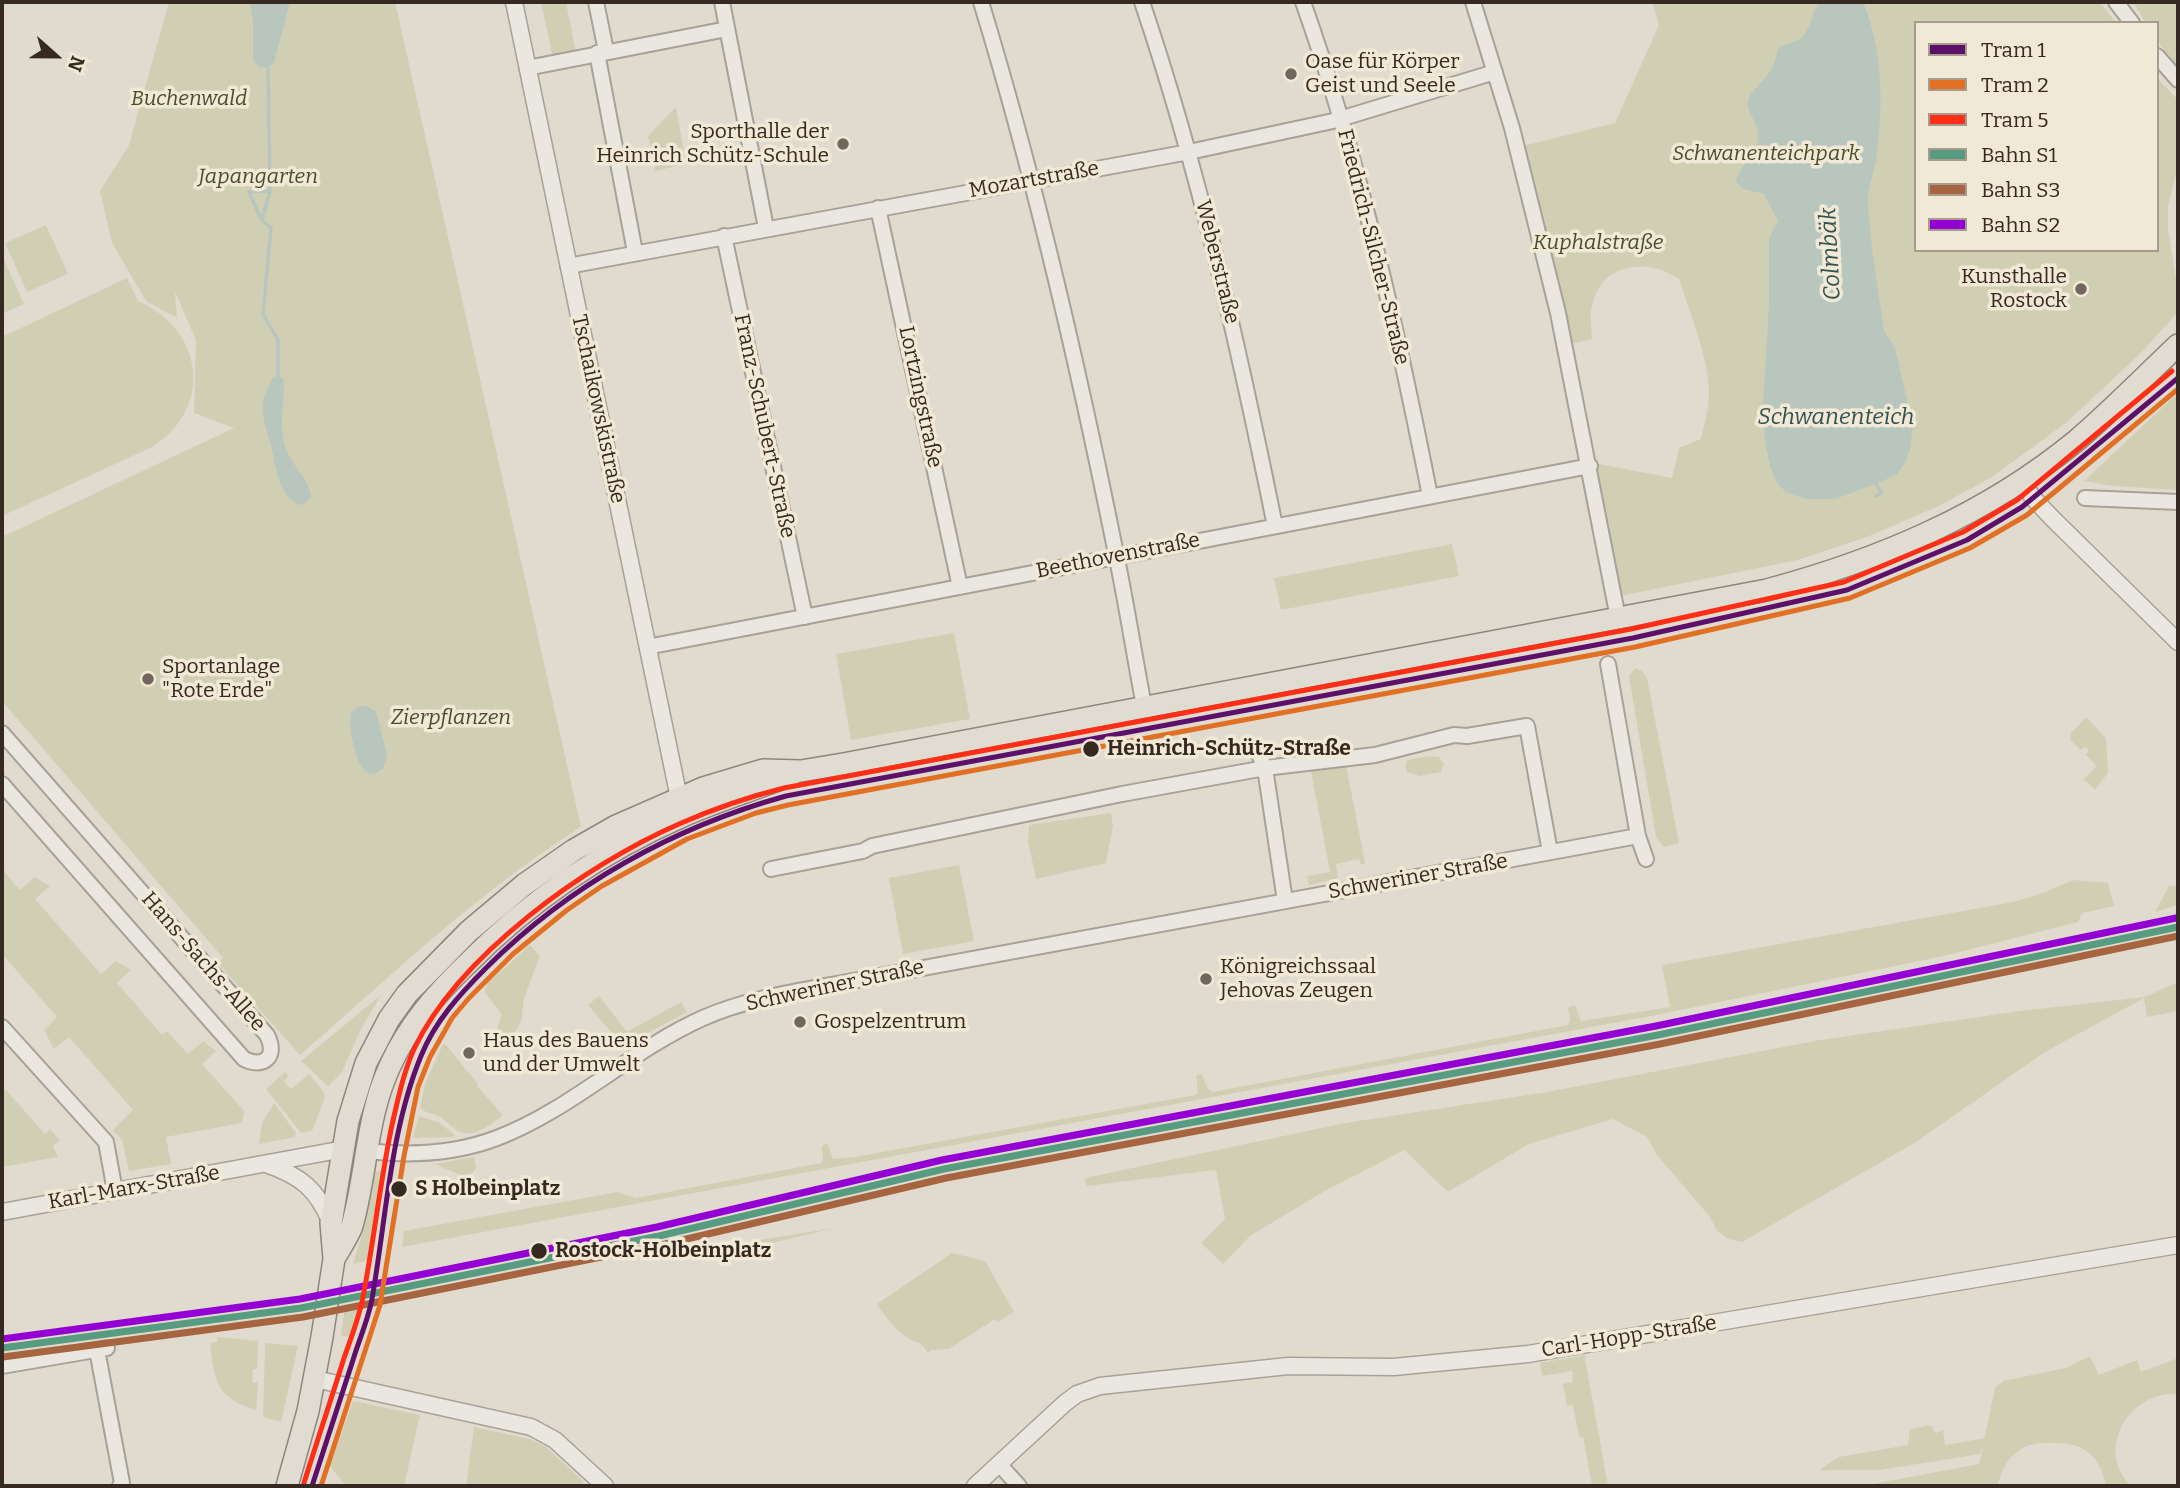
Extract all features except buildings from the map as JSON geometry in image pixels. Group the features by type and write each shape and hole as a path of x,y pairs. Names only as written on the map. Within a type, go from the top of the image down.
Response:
{"main road":[{"path":"334,1258 351,1228 376,1102 390,1066 414,1023 436,993 501,931 547,893 681,807 703,788 763,770 801,771 1767,590 1842,569 1952,522 2022,481 2086,432 2178,345"},
{"path":"287,1486 315,1379 334,1258 331,1223 357,1086 390,1019 417,982 469,931 551,865 616,825 681,807"},
{"path":"344,1149 366,1151"}],"street":[{"name":"Tschaikowskistraße","path":"514,2 681,807"},
{"path":"596,2 635,253"},
{"path":"722,2 766,228"},
{"path":"981,2 1032,180 1069,335 1117,557 1144,706"},
{"name":"Weberstraße","path":"1142,2 1170,84 1189,152 1233,328 1275,526"},
{"name":"Friedrich-Silcher-Straße","path":"1303,2 1341,119 1392,314 1430,496"},
{"path":"1473,2 1524,174 1558,313 1618,618"},
{"path":"2116,2 2130,21"},
{"path":"527,68 727,29"},
{"path":"2159,58 2178,80"},
{"name":"Mozartstraße","path":"568,266 1189,152 1341,119 1495,72"},
{"name":"Lortzingstraße","path":"877,208 960,587"},
{"name":"Franz-Schubert-Straße","path":"724,236 805,617"},
{"name":"Beethovenstraße","path":"647,647 1590,466"},
{"path":"2022,481 2033,498 2057,523 2178,642"},
{"path":"2085,498 2178,502"},
{"path":"1608,664 1638,836 1646,859"},
{"path":"771,869 1084,802 1265,768 1375,755 1454,735 1467,736 1527,726 1550,852"},
{"name":"Hans-Sachs-Allee","path":"2,733 267,1035 272,1045 267,1059 261,1063 253,1063 244,1059 2,784"},
{"path":"1257,750 1265,768 1285,901"},
{"name":"Schweriner Straße","path":"366,1151 414,1154 448,1151 472,1146 510,1132 547,1114 660,1040 704,1018 734,1007 821,987 1638,836"},
{"path":"2,1027 106,1142 115,1191"},
{"name":"Karl-Marx-Straße","path":"2,1212 344,1149"},
{"path":"266,1164 309,1185 322,1201 331,1223"},
{"name":"Carl-Hopp-Straße","path":"999,1464 1077,1394 1100,1386 1288,1366 1394,1367 1528,1354 2178,1245"},
{"path":"2,1366 102,1349 121,1485 105,1486"},
{"path":"315,1379 531,1427 555,1440 606,1486"},
{"path":"975,1486 999,1464 1019,1486"}],"green space":[{"path":"169,2 395,2 581,827 543,852 471,907 300,1055 218,963 223,958 2,701 2,537 234,428 194,413 196,340 175,292 177,318 146,301 112,243 100,191 129,145"},
{"path":"541,2 566,2 576,53 553,58"},
{"name":"Schwanenteichpark","path":"1652,2 2100,2 2114,21 1914,21 1914,252 2159,252 2159,80 2178,100 2178,166 2168,206 2168,229 2178,291 2178,312 2141,353 2066,423 1992,477 1939,506 1867,537 1798,560 1620,596 1594,463 1672,478 1679,448 1701,439 1709,396 1705,362 1679,279 1654,268 1631,267 1612,274 1604,281 1598,289 1591,311 1592,339 1571,344 1523,146 1615,123 1659,25"},
{"path":"2133,2 2178,2 2178,69 2159,43 2159,21 2145,21"},
{"path":"676,107 686,164 655,171 648,136"},
{"path":"46,225 68,274 27,292 5,243"},
{"path":"2,255 24,304 2,314"},
{"path":"127,278 138,301 160,314 177,330 188,349 193,370 192,391 185,412 172,431 152,447 2,516 2,337"},
{"path":"2178,393 2178,490 2113,486 2084,481"},
{"path":"1452,544 1459,576 1281,610 1274,578"},
{"path":"954,633 970,719 851,740 836,654"},
{"path":"1635,668 1642,671 1647,678 1679,843 1663,847 1656,837 1629,676"},
{"path":"2086,717 2106,738 2108,773 2095,790 2083,780 2097,766 2086,755 2089,751 2085,747 2081,750 2070,740 2071,733"},
{"path":"1439,757 1444,764 1441,772 1420,776 1407,772 1407,760"},
{"path":"1346,765 1365,863 1361,865 1359,859 1336,864 1338,878 1309,885 1307,876 1330,872 1311,771"},
{"path":"1111,813 1113,826 1106,863 1036,879 1028,841 1029,825"},
{"path":"959,865 974,941 903,954 889,878"},
{"path":"2,869 20,890 35,877 50,886 35,899 101,974 116,961 131,970 117,983 162,1035 167,1031 188,1054 203,1041 216,1051 202,1064 244,1111 242,1123 166,1137 171,1164 129,1171 122,1140 113,1130 133,1110 69,1037 54,1049 44,1030 57,1017 2,954"},
{"path":"2073,880 2108,883 2114,906 2082,913 2078,922 1944,956 1651,1016 402,1247 404,1231 617,1192 636,1198 821,1163 822,1146 827,1143 833,1159 855,1157 1195,1095 1198,1092 1196,1076 1202,1074 1208,1089 1213,1092 1568,1025 1568,1008 1575,1005 1581,1021 1670,1007 1662,965 2013,902"},
{"path":"2169,886 2178,886 2178,905 2155,912"},
{"path":"530,945 540,956 524,998 521,1022 509,1042 497,1028 502,1014 484,992 488,983"},
{"path":"2178,982 2178,1011 2147,1017 2144,998 2045,1052 1916,1142 1742,1242 1729,1239 1717,1231 1710,1217 1657,1155 1647,1137 1613,1119 1529,1144 1448,1192 1404,1150 1323,1192 1250,1236 1223,1264 1201,1243 1225,1219 1216,1170 1087,1186 1085,1178 1345,1123 1547,1092 1820,1040 2020,1011 2145,997"},
{"path":"381,995 360,1031 342,1072 328,1086 301,1061"},
{"path":"599,996 627,1032 681,1002 687,1012 623,1046 588,1005"},
{"path":"443,1044 503,1115 479,1131 460,1132 440,1117 420,1108 425,1084"},
{"path":"285,1072 289,1076 284,1081 291,1089 309,1074 324,1092 325,1097 312,1131 301,1133 266,1089"},
{"path":"2,1088 45,1134 50,1129 60,1140 53,1146 58,1157 2,1167"},
{"path":"274,1103 296,1133 295,1137 259,1144 262,1123"},
{"path":"419,1116 438,1122 455,1135 454,1137 413,1138"},
{"path":"474,1157 476,1169 468,1176 435,1164"},
{"path":"381,1170 369,1260 353,1264 364,1228 373,1178 377,1171"},
{"path":"834,1228 699,1261 735,1244"},
{"path":"952,1253 985,1261 1014,1312 998,1322 995,1319 949,1349 932,1350 928,1353 922,1345 896,1328 877,1304"},
{"path":"362,1303 351,1337 341,1336 345,1306"},
{"path":"217,1337 258,1341 257,1369 253,1369 252,1382 258,1383 256,1410 232,1400 220,1386 210,1343 217,1342"},
{"path":"265,1343 298,1346 281,1422 263,1417"},
{"path":"1585,1355 1608,1486 1592,1486 1583,1437 1579,1437 1573,1405 1567,1406 1563,1384 1573,1382 1572,1371 1542,1376 1540,1363"},
{"path":"2090,1356 2099,1375 2137,1360 2141,1372 2178,1358 2178,1394 2165,1394 2142,1403 2125,1421 2119,1432 2116,1444 2117,1461 2121,1473 2131,1486 2106,1486 2099,1464 2087,1451 2070,1444 2047,1443 2027,1446 2012,1456 1997,1486 1873,1486 1979,1464 1995,1388 2003,1381 2066,1368"},
{"path":"353,1401 420,1415 404,1486 346,1486 330,1466"},
{"path":"1931,1425 1935,1433 1943,1430 1945,1445 1985,1438 1980,1454 1880,1470 1819,1470 1839,1457 1908,1445 1910,1429"},
{"path":"474,1427 530,1439 545,1446 584,1482 578,1486 466,1486"}],"water":[{"path":"250,2 290,2 274,63 268,68 259,67 253,61"},
{"name":"Schwanenteich","path":"1820,2 1863,2 1870,20 1880,77 1880,116 1877,155 1868,197 1870,235 1884,331 1895,348 1913,426 1910,449 1897,474 1836,499 1807,499 1787,493 1777,483 1770,466 1763,407 1769,303 1769,238 1778,221 1764,194 1743,189 1736,182 1758,139 1757,128 1749,108 1749,98 1771,70 1779,47 1796,41 1805,34"},
{"path":"273,377 283,378 284,385 284,443 310,491 311,498 302,505 289,497 280,483 264,421 265,395"},
{"path":"360,706 367,706 376,712 387,755 383,769 374,774 365,772 353,743 351,712"}],"waterway":[{"path":"268,68 270,191 262,220 271,228 263,314 278,340 278,376"},
{"path":"261,219 249,192 270,191"},
{"name":"Colmbäk","path":"1873,480 1882,493 1876,496"}],"tram line":[{"name":"5","path":"304,1483 361,1305 392,1125 414,1049 434,1014 461,980 493,947 566,888 604,863 692,819 784,788 1631,629 1844,582 1963,532 2017,500 2172,371"},
{"name":"1","path":"312,1486 370,1307 402,1114 427,1043 458,998 518,938 552,910 625,862 704,824 786,796 1633,638 1847,590 1967,540 2022,507 2178,378"},
{"name":"2","path":"321,1486 380,1305 404,1156 418,1087 430,1057 452,1018 513,954 567,910 602,886 687,839 756,813 788,805 1635,647 1850,598 1970,548 2027,515 2178,389"}],"rail line":[{"name":"S2","path":"2,1339 300,1299 657,1227 942,1160 1656,1026 2176,918"},
{"name":"S1","path":"2,1348 301,1308 659,1236 944,1169 1658,1035 2178,927"},
{"name":"S3","path":"3,1357 303,1317 661,1245 946,1178 1660,1044 2178,936"}],"place":[{"name":"Oase für Körper Geist und Seele","path":"1291,74"},
{"name":"Sporthalle der Heinrich Schütz-Schule","path":"843,144"},
{"name":"Kunsthalle Rostock","path":"2081,289"},
{"name":"Sportanlage \"Rote Erde\"","path":"148,679"},
{"name":"Heinrich-Schütz-Straße","path":"1091,749"},
{"name":"Königreichssaal Jehovas Zeugen","path":"1206,979"},
{"name":"Gospelzentrum","path":"800,1022"},
{"name":"Haus des Bauens und der Umwelt","path":"469,1053"},
{"name":"S Holbeinplatz","path":"399,1189"},
{"name":"Rostock-Holbeinplatz","path":"539,1251"}],"park label":[{"name":"Buchenwald","path":"189,99"},
{"name":"Japangarten","path":"258,177"},
{"name":"Kuphalstraße","path":"1598,243"},
{"name":"Zierpflanzen","path":"451,718"}]}
